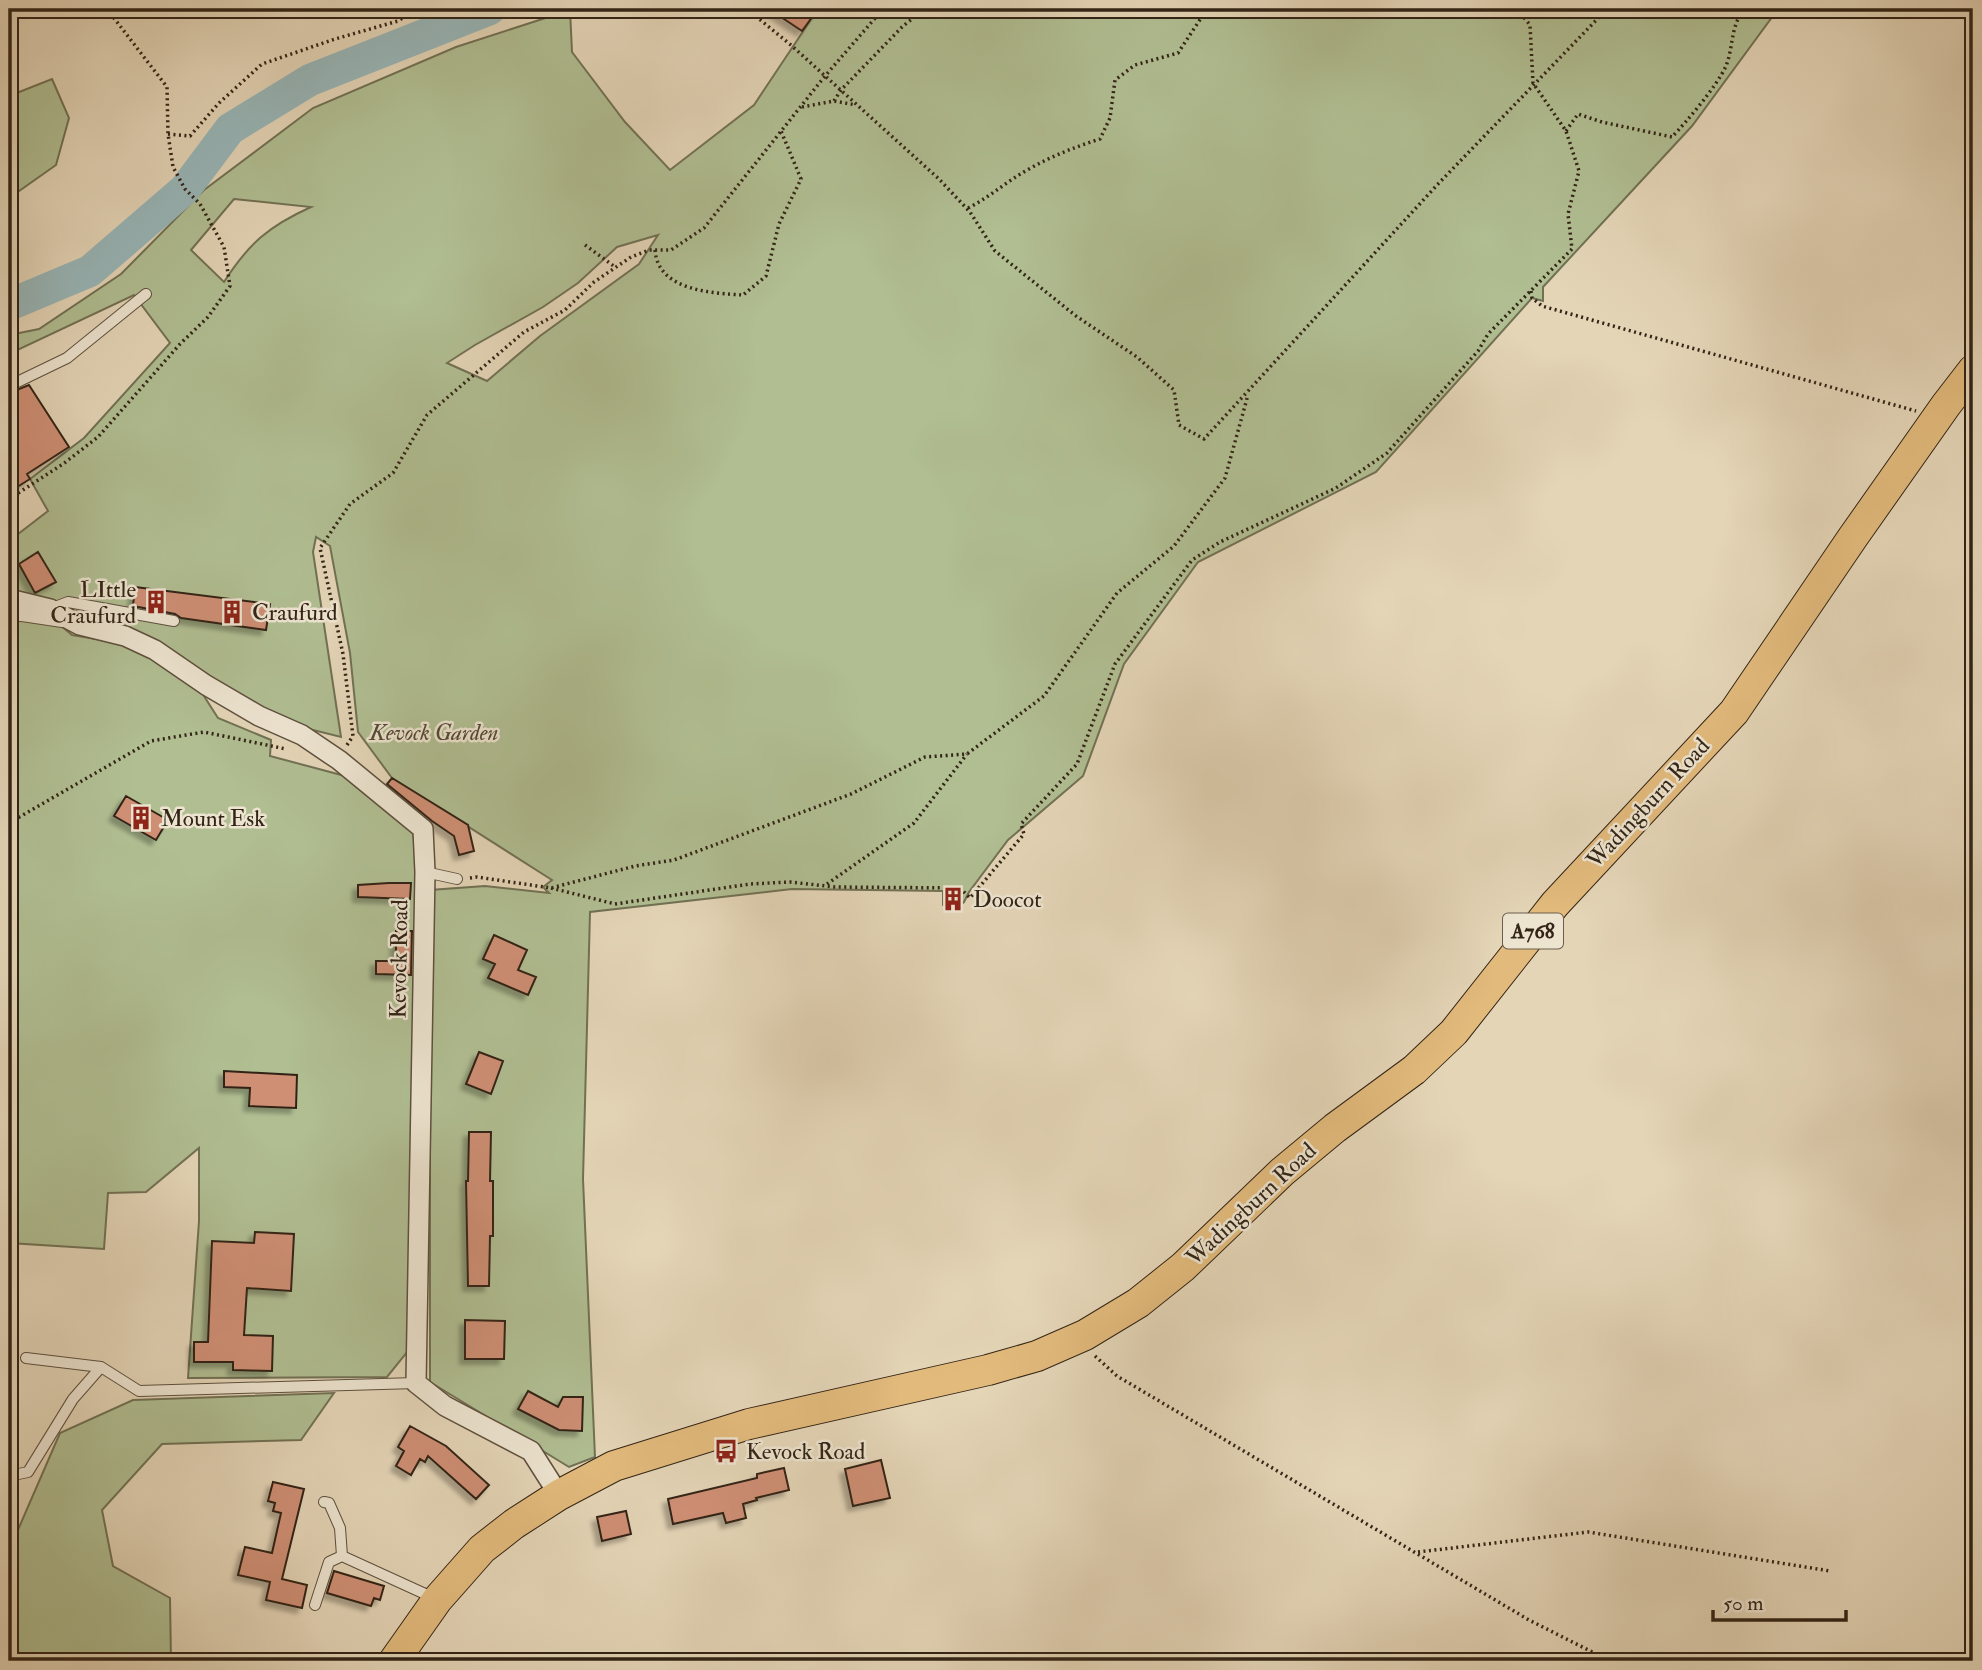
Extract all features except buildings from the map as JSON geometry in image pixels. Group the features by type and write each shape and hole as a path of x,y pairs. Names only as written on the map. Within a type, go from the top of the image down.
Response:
{"main road":[{"name":"A768","path":"1938,416 1973,370"},
{"name":"Wadingburn Road","path":"394,1661 437,1600 482,1549 559,1495 614,1466 749,1424 988,1370 1037,1356 1085,1335 1138,1303 1183,1267 1282,1172 1414,1070 1454,1032 1555,904 1734,712 1938,416"}],"street":[{"name":"Kevock Road","path":"9,598 50,609 80,625 125,636 155,650 206,685 259,716 302,735 339,760 423,829 425,872 416,1383"},
{"path":"416,1383 445,1406 531,1451 559,1495"}],"lane":[{"path":"9,386 67,358 146,294"},
{"path":"50,609 68,602 174,621"},
{"path":"9,616 80,625"},
{"path":"425,872 457,879"},
{"path":"26,1358 101,1367 139,1391 416,1383"},
{"path":"9,1476 28,1472 73,1399 101,1367"},
{"path":"324,1502 329,1503 340,1528 342,1556"},
{"path":"315,1605 329,1562 342,1556 383,1572 437,1600"}],"path":[{"path":"9,499 63,464 98,437 180,344 208,317 230,286 224,247 200,204 185,189 173,166 168,134 167,87 107,9"},
{"path":"168,134 191,135 219,103 262,64 398,21 416,9"},
{"path":"747,9 940,179 967,208 995,251 1076,316 1137,357 1174,390 1179,425 1204,439 1533,83 1606,9"},
{"path":"339,760 352,736 343,654 320,548 351,504 393,473 427,415 524,332 565,310 594,282 631,257 649,250 671,250 704,228 825,76 883,9"},
{"path":"834,101 841,90 903,26 925,9"},
{"path":"967,208 986,199 1027,169 1068,149 1100,139 1110,118 1115,80 1135,65 1178,53 1208,9"},
{"path":"457,879 477,877 551,888 615,904 750,884 790,882 960,888 970,898 1024,834 1021,824 1077,764 1115,664 1192,560 1220,542 1336,488 1387,453 1478,351 1488,334 1572,249 1568,214 1579,171 1566,131 1533,83 1530,25 1517,9"},
{"path":"1566,131 1578,114 1672,137 1689,120 1726,66 1737,18 1745,9"},
{"path":"800,107 834,101 857,105"},
{"path":"655,250 656,262 668,278 704,292 743,295 766,276 779,224 801,179 781,131"},
{"path":"586,245 615,267"},
{"path":"1531,291 1532,298 1542,306 1938,416"},
{"path":"825,885 914,823 967,754 1044,696 1117,593 1174,546 1225,478 1249,391"},
{"path":"9,822 151,741 204,732 299,751"},
{"path":"551,888 635,866 674,860 851,794 925,757 967,754"},
{"path":"1085,1335 1097,1359 1117,1376 1529,1620 1610,1661"},
{"path":"1416,1552 1588,1532 1830,1571"}],"green space":[{"name":"Kevock Garden","path":"818,9 1778,9 1692,126 1543,287 1543,301 1532,298 1376,472 1198,562 1124,664 1083,776 1008,840 964,902 953,910 943,905 943,891 792,889 590,912 583,1179 595,1457 569,1467 430,1382 430,890 485,886 549,893 543,887 552,880 392,778 358,732 350,653 330,546 316,537 313,552 341,737 301,727 109,628 9,590 9,541 48,511 30,479 84,438 170,343 134,295 9,354 9,335 39,329 121,274 204,190 313,108 456,47 570,10 572,52 625,122 670,170 754,105","holes":["234,199 311,207 283,221 261,237 242,256 224,282 191,250","658,235 639,264 540,336 487,381 447,363 543,307 578,283 617,247"]},
{"path":"52,79 69,118 56,165 9,196 9,96"},
{"path":"9,609 46,613 72,635 121,643 149,656 202,693 218,718 271,740 270,756 345,776 413,832 416,857 408,1351 387,1377 188,1378 199,1221 199,1148 146,1192 108,1193 104,1249 9,1243"},
{"path":"334,1393 301,1440 162,1444 102,1510 113,1566 170,1598 171,1661 9,1661 9,1538 14,1539 60,1433 133,1400"}],"waterway":[{"path":"9,305 90,271 185,189 230,129 310,80 490,9"}],"place":[{"name":"LIttle Craufurd","path":"156,602"},
{"name":"Craufurd","path":"232,612"},
{"name":"Mount Esk","path":"141,818"},
{"name":"Doocot","path":"953,899"},
{"name":"Kevock Road","path":"726,1451"}]}
